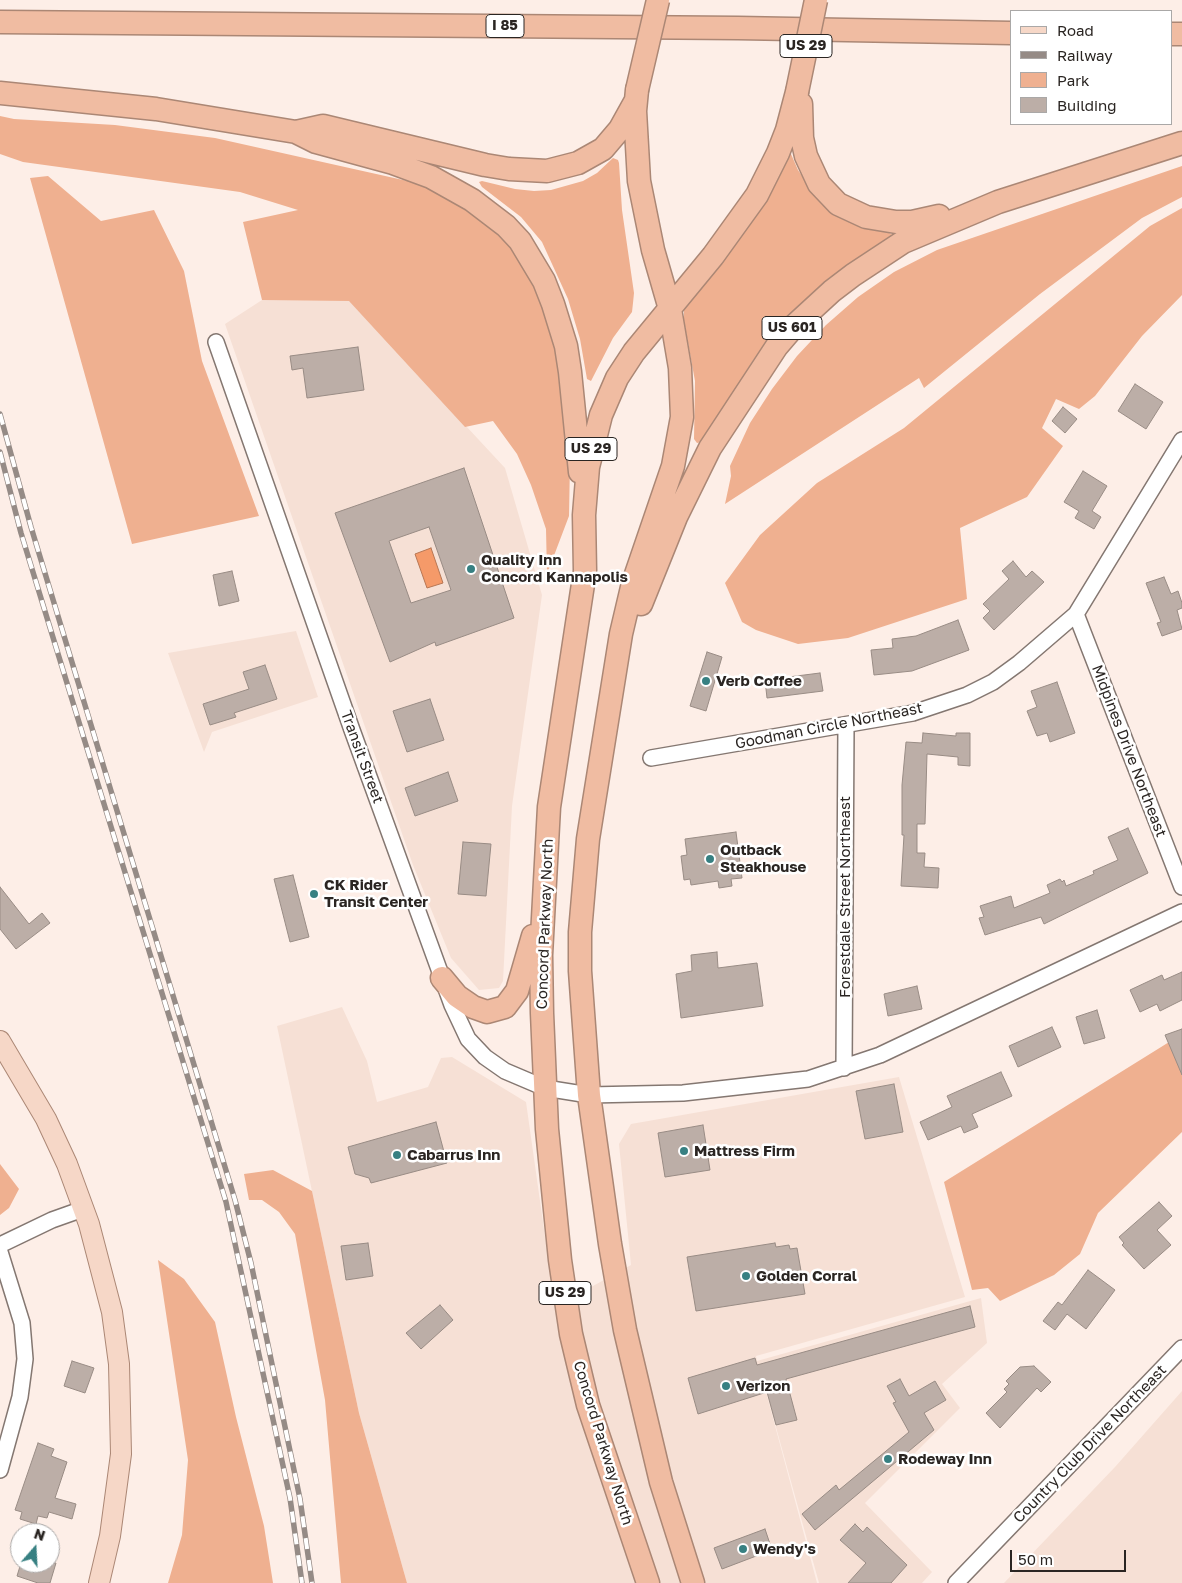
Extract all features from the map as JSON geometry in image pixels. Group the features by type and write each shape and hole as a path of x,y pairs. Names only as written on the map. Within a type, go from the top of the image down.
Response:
{"highway":[{"path":"296,132 323,126 493,166 530,171 547,171 578,163 603,149 620,129 637,94 658,0"},
{"name":"Concord Parkway North","path":"648,1583 588,1406 571,1334 551,1174 545,1088 541,955 549,807 585,571 584,515 588,467 594,439 608,397 634,352 731,233 757,195 787,130 816,0"},
{"name":"I 85","path":"0,22 718,28 1010,33"},
{"path":"802,63 801,113 806,156 819,184 838,204 866,217 904,222 998,202"},
{"path":"0,93 156,109 296,132 316,142 393,163 431,177 455,189 492,214 520,241 544,281 566,346 584,515"},
{"path":"637,94 639,181 653,250 670,308 682,396 679,437 664,495 627,606 606,720 588,839 580,932 582,1013 589,1095 610,1244 625,1330 661,1482 693,1583"},
{"name":"US 601","path":"606,720 641,604 676,517 710,448 777,346 795,325 832,291 878,257 903,242 998,202 1182,143"},
{"path":"442,978 456,996 472,1008 487,1012 505,1007 518,991 544,891"}],"main road":[{"path":"0,1041 46,1118 84,1208 101,1264 112,1312 121,1400 120,1454 116,1500 99,1583"}],"street":[{"name":"Transit Street","path":"216,342 442,978 462,1027 476,1048 505,1071 545,1088 589,1095"},
{"name":"Goodman Circle Northeast","path":"651,758 913,713 967,695 993,682 1076,614 1182,440"},
{"name":"Midpines Drive Northeast","path":"1076,614 1182,887"},
{"name":"Forestdale Street Northeast","path":"844,1068 846,725"},
{"path":"589,1095 682,1093 808,1079 844,1068 880,1055 1182,912"},
{"path":"0,1245 52,1220 84,1208"},
{"path":"0,1252 22,1323 26,1360 20,1398 0,1470"},
{"name":"Country Club Drive Northeast","path":"956,1583 1182,1348"}],"shaded area":[{"path":"262,300 349,300 505,468 542,595 512,806 503,981 499,988 479,990 451,958 413,865 225,324"},
{"path":"431,548 443,583 427,588 415,554"},
{"path":"296,631 318,697 212,732 204,752 168,653"},
{"path":"342,1007 367,1061 377,1102 428,1087 441,1058 452,1057 526,1102 555,1307 631,1265 619,1144 631,1124 899,1077 965,1297 756,1356 757,1361 981,1298 987,1343 942,1384 960,1408 865,1503 932,1572 922,1583 819,1583 758,1362 817,1583 407,1583 359,1413 277,1026"},
{"path":"1182,1391 1182,1583 1004,1583 1115,1467"}],"green space":[{"path":"0,116 14,119 115,125 215,138 421,184 450,196 509,235 549,291 570,462 569,516 547,574 546,529 531,485 517,454 493,421 465,427 349,301 262,300 243,222 298,210 240,192 23,162 0,154"},
{"path":"787,154 791,154 798,170 813,192 893,235 829,278 794,311 754,359 702,442 697,443 694,439 695,381 684,321 684,309 720,265"},
{"path":"613,158 618,160 619,163 622,210 634,293 632,312 613,338 591,381 587,379 580,339 568,299 542,242 521,217 482,187 479,182 482,181 515,189 551,190 583,181 597,173"},
{"path":"1182,166 1182,197 1142,218 1040,294 924,388 919,378 725,504 731,476 730,466 750,423 772,389 797,356 826,325 858,297 894,272 937,250"},
{"path":"48,176 101,221 154,210 184,271 202,361 259,516 132,544 30,178"},
{"path":"1182,208 1182,295 1142,336 1095,396 1079,409 1056,399 1042,428 1063,446 1027,497 960,528 967,599 848,638 798,644 756,630 742,622 725,583 760,535 817,483 904,428 1150,226"},
{"path":"1182,1034 1182,1132 1098,1213 1080,1254 1054,1275 1000,1301 988,1288 972,1290 944,1182"},
{"path":"0,1164 19,1189 9,1208 0,1215"},
{"path":"273,1170 312,1191 359,1413 407,1583 341,1583 325,1400 295,1234 279,1212 262,1200 249,1200 244,1174"},
{"path":"158,1260 184,1279 215,1322 236,1417 264,1526 273,1583 168,1583 182,1535 188,1460"}],"building":[{"path":"358,347 364,390 307,398 303,368 292,370 290,356"},
{"path":"1135,384 1163,402 1146,429 1118,411"},
{"path":"1063,407 1077,419 1065,433 1052,421"},
{"name":"Quality Inn Concord Kannapolis","path":"464,468 514,618 436,646 435,642 390,662 335,513","holes":["429,527 451,590 411,603 389,541"]},
{"path":"1083,471 1107,486 1092,511 1101,517 1094,529 1075,518 1079,511 1064,502"},
{"path":"1013,561 1026,577 1032,571 1044,582 994,630 983,618 990,611 983,604 1009,579 1002,571"},
{"path":"232,571 239,601 219,606 213,575"},
{"path":"1164,577 1171,594 1178,591 1182,608 1177,610 1182,629 1162,636 1157,623 1161,622 1146,583"},
{"path":"958,620 969,650 912,671 874,675 871,650 893,648 892,639 916,636"},
{"name":"Verb Coffee","path":"707,652 722,657 706,711 690,706"},
{"path":"265,665 277,699 234,713 236,717 210,725 203,704 249,689 243,672"},
{"path":"820,673 823,691 767,698 765,680"},
{"path":"1057,682 1075,733 1050,742 1047,733 1037,736 1027,711 1037,707 1031,691"},
{"path":"430,699 444,740 407,752 393,711"},
{"path":"923,733 956,736 956,733 970,733 970,766 958,765 958,757 927,754 925,824 917,824 917,853 925,853 924,867 939,868 938,888 901,886 904,835 902,835 902,785 906,742 922,743"},
{"path":"448,772 458,801 415,816 405,788"},
{"path":"1128,828 1148,873 1044,924 1041,917 985,935 979,918 984,917 980,906 1011,896 1014,908 1050,893 1047,885 1060,879 1062,882 1064,880 1066,886 1094,874 1093,871 1118,860 1108,837"},
{"name":"Outback Steakhouse","path":"736,832 742,878 731,879 732,886 719,888 718,881 691,885 690,879 684,880 681,856 687,855 685,839"},
{"path":"463,842 491,844 486,896 458,894"},
{"path":"293,875 309,937 290,942 274,879"},
{"path":"0,887 29,924 42,913 50,923 16,949 0,929"},
{"path":"717,952 718,968 757,963 763,1006 681,1018 676,974 692,971 691,955"},
{"path":"1182,972 1182,1000 1160,1011 1157,1004 1140,1012 1130,990 1162,975 1164,980"},
{"path":"917,986 922,1009 888,1016 884,994"},
{"path":"1097,1010 1105,1038 1084,1044 1076,1017"},
{"path":"1052,1027 1061,1047 1018,1067 1009,1046"},
{"path":"1182,1029 1182,1075 1165,1035"},
{"path":"1001,1072 1012,1096 972,1114 978,1127 964,1133 961,1126 928,1140 920,1122 952,1107 947,1096"},
{"path":"894,1084 903,1132 865,1139 856,1091"},
{"name":"Cabarrus Inn","path":"436,1122 447,1163 371,1183 369,1178 355,1174 348,1147"},
{"name":"Mattress Firm","path":"703,1125 710,1170 665,1177 658,1133"},
{"path":"1159,1202 1172,1216 1157,1230 1171,1245 1144,1269 1122,1245 1124,1243 1119,1237"},
{"path":"368,1243 373,1276 346,1280 341,1246"},
{"name":"Golden Corral","path":"775,1243 776,1247 789,1245 790,1249 797,1248 805,1294 696,1311 687,1257"},
{"path":"1088,1270 1115,1290 1086,1329 1067,1314 1055,1330 1043,1321 1058,1302 1062,1305"},
{"path":"440,1305 453,1320 421,1349 406,1333"},
{"path":"970,1306 975,1327 786,1379 797,1420 776,1425 767,1392 698,1414 688,1378 755,1358 757,1365"},
{"path":"72,1361 94,1368 85,1393 64,1386"},
{"path":"1034,1366 1051,1382 1041,1392 1037,1388 1000,1428 986,1413 1007,1392 1004,1389 1009,1384 1006,1381 1020,1367"},
{"name":"Rodeway Inn","path":"900,1379 909,1396 935,1381 946,1400 924,1413 934,1430 815,1530 802,1514 836,1485 839,1490 909,1432 893,1403 896,1402 887,1386"},
{"path":"38,1443 54,1449 51,1456 67,1462 55,1498 76,1504 72,1519 49,1512 47,1518 38,1516 36,1523 33,1523 20,1519 22,1512 15,1510"},
{"path":"855,1524 863,1532 867,1527 907,1565 891,1583 848,1583 866,1563 840,1540"},
{"name":"Wendy's","path":"765,1529 772,1550 722,1569 714,1548"},
{"path":"18,1573 53,1573 50,1583 38,1583 17,1576"}],"railway":[{"path":"0,414 31,527 235,1200 251,1263 300,1499 312,1583"},
{"path":"0,452 21,533 226,1202 290,1498 302,1583"}],"place":[{"name":"Quality Inn Concord Kannapolis","path":"471,569"},
{"name":"Verb Coffee","path":"706,681"},
{"name":"Outback Steakhouse","path":"710,859"},
{"name":"CK Rider Transit Center","path":"314,894"},
{"name":"Mattress Firm","path":"684,1151"},
{"name":"Cabarrus Inn","path":"397,1155"},
{"name":"Golden Corral","path":"746,1276"},
{"name":"Verizon","path":"726,1386"},
{"name":"Rodeway Inn","path":"888,1459"},
{"name":"Wendy's","path":"743,1549"}]}
